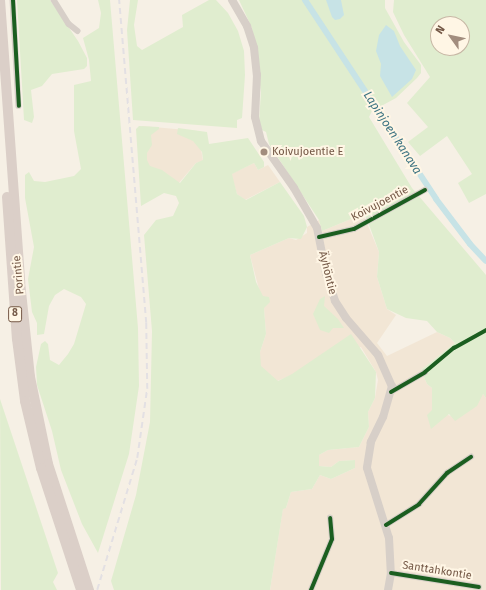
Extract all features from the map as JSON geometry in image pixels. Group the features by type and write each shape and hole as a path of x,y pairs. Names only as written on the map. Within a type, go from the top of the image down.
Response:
{"highway":[{"name":"Porintie","path":"0,0 16,232 30,377 42,444 64,532 89,590"},
{"name":"Porintie","path":"0,90 17,339 30,427 81,590"}],"main road":[{"name":"Äyhöntie","path":"232,0 247,26 254,48 257,75 255,117 258,133 267,151 308,210 319,236 326,273 335,301 346,318 381,359 390,379 391,392"},
{"path":"388,590 391,573 391,552 386,525 370,480 367,457 391,392"}],"street":[{"path":"13,0 19,106"},
{"path":"54,0 69,24 78,31"},
{"name":"Koivujoentie","path":"319,236 354,229 425,190"},
{"path":"391,392 425,372"},
{"path":"386,525 419,504 447,473 471,457"},
{"path":"311,590 332,539 330,518"},
{"name":"Santtahkontie","path":"391,573 480,587"}],"shaded area":[{"path":"142,126 198,131 203,161 196,163 178,184 145,166"},
{"path":"254,163 258,170 268,165 280,182 245,200 237,194 231,174"},
{"path":"363,214 379,252 377,277 387,309 396,315 377,343 387,356 437,332 450,338 455,343 421,370 427,384 432,388 432,410 451,416 483,394 486,398 486,590 270,590 283,508 286,508 291,492 312,489 320,475 331,479 355,468 355,460 339,461 331,467 319,466 319,455 328,450 359,447 369,427 368,412 375,398 378,380 376,372 361,347 277,381 260,366 260,352 266,334 264,308 250,255 289,238 296,240 307,233 307,227 319,220 322,231"}],"green space":[{"path":"17,0 50,0 78,41 87,58 87,66 84,69 52,74 42,86 31,90 34,117 32,123 24,120"},
{"path":"98,0 110,0 138,328 139,386 129,454 98,553 82,524 61,470 52,431 37,385 36,367 41,344 45,341 48,344 50,360 59,365 68,354 74,344 86,304 81,297 64,289 55,295 49,306 44,334 37,335 37,323 32,312 28,279 34,247 25,198 25,175 29,172 34,181 45,182 74,176 81,169 74,131 74,85 91,81 89,60 83,38 99,28 101,13"},
{"path":"130,0 138,0 134,25 137,46 142,50 183,27 182,15 209,0 216,0 228,13 238,31 244,51 245,75 242,118 237,120 237,128 133,120 127,30"},
{"path":"239,0 385,0 385,8 404,42 421,65 421,73 417,78 396,98 372,111 369,117 412,188 486,275 486,398 483,394 477,406 455,421 449,414 431,429 427,415 432,410 432,388 427,384 421,370 455,343 450,338 437,332 427,321 406,318 387,309 377,277 379,252 367,219 363,214 322,231 319,220 269,144 266,132 262,130 259,122 261,92 252,28"},
{"path":"394,0 486,0 486,194 469,203 458,183 472,174 447,136 420,156 408,142 428,127 407,103 430,77 404,35 393,12"},
{"path":"139,126 159,127 159,129 151,135 152,145 147,153 147,160 150,166 162,170 180,183 196,163 203,160 202,152 193,141 177,134 178,128 207,132 209,144 248,138 264,162 264,167 258,170 254,163 232,174 237,194 246,200 280,182 304,216 307,227 301,239 289,238 250,255 256,282 263,296 269,297 270,302 264,308 266,334 260,352 261,366 278,381 292,374 351,334 376,372 375,398 368,412 369,427 359,447 328,450 319,455 319,466 331,467 339,461 355,460 355,468 331,479 320,475 312,489 291,492 286,508 283,509 270,590 114,590 111,581 136,495 150,422 152,331 144,235 156,220 173,216 179,203 176,196 164,193 141,206 136,129"},
{"path":"325,296 324,306 338,319 344,328 333,328 329,333 320,330 313,314 320,299"},
{"path":"0,399 58,573 53,582 57,590 1,590"}],"water":[{"path":"326,0 341,0 344,15 340,19 335,20 332,17"},
{"path":"386,25 394,31 400,46 416,70 412,79 392,97 380,76 381,64 376,51 379,35"}],"waterway":[{"name":"Lapinjoen kanava","path":"305,0 436,199 470,244 486,261"}],"railway":[{"path":"97,590 137,458 147,389 146,323 119,0"}],"cycle path":[{"path":"13,0 19,106"},
{"path":"319,237 354,229 425,190"},
{"path":"391,392 425,372 454,348 486,330"},
{"path":"386,525 419,504 447,473 471,457"},
{"path":"311,590 332,539 330,518"},
{"path":"391,573 479,587"}],"place":[{"name":"Koivujoentie E","path":"264,152"}]}
